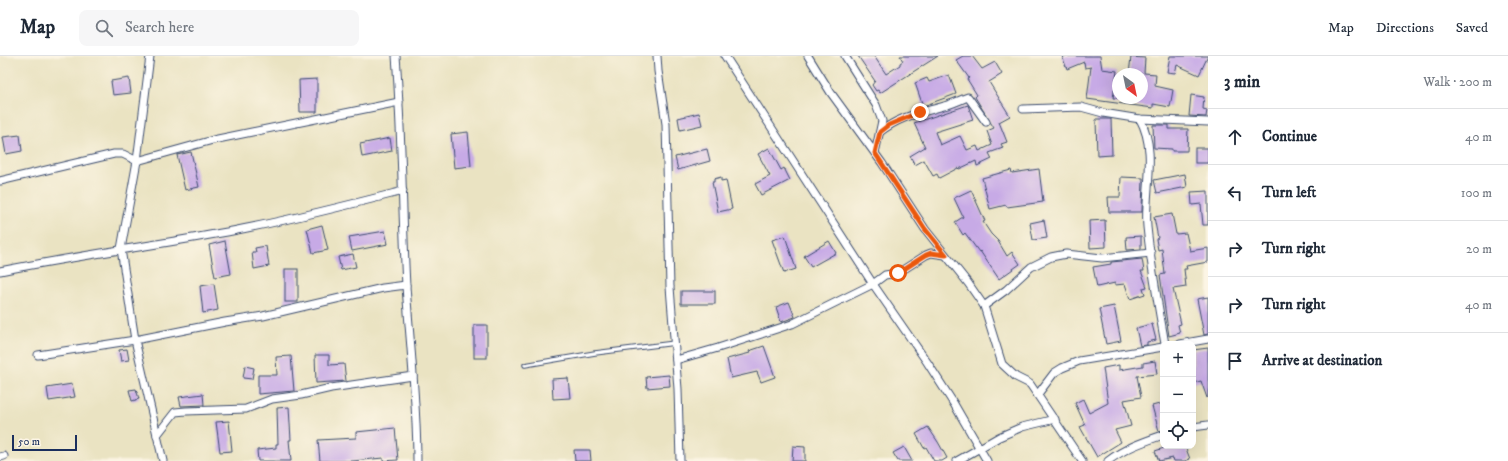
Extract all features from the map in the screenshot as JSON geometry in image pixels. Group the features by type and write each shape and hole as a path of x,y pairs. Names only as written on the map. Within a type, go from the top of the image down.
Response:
{"street":[{"path":"150,56 137,161 121,249 135,340 163,461"},
{"path":"396,56 400,102 406,285 413,376 417,461"},
{"path":"657,56 666,124 670,287 678,389 680,461"},
{"path":"725,56 873,284 954,404 987,461"},
{"path":"808,56 831,93 875,153 925,229 968,283 984,306 1002,364 1016,377 1030,384 1082,461"},
{"path":"845,56 876,105 882,121 875,153"},
{"path":"880,132 889,125 906,117 968,97 986,122"},
{"path":"0,181 114,154 123,154 137,161 213,140 400,102"},
{"path":"1023,109 1081,107 1103,113 1140,119 1208,122"},
{"path":"1140,119 1147,138 1150,163 1147,226 1165,341"},
{"path":"0,271 227,232 325,211 403,190"},
{"path":"676,360 792,324 873,284 885,274 898,273 926,255 931,253 946,255"},
{"path":"984,306 1006,290 1031,267 1051,257 1066,254 1102,258 1151,253"},
{"path":"38,355 135,340 263,316 383,288 406,285"},
{"path":"1196,341 1208,339"},
{"path":"1038,394 1054,373 1079,361 1160,348"},
{"path":"157,435 175,412 246,409 272,398 301,395 331,388 413,376"},
{"path":"957,461 999,437 1022,426 1055,420"},
{"path":"1196,427 1208,425"},
{"path":"1108,461 1118,453 1133,445 1160,436"}],"lane":[{"path":"525,365 595,353 675,343"}],"building":[{"path":"858,56 874,56 886,74 900,65 903,61 900,56 938,56 880,93 878,90 876,91 872,85 875,81"},
{"path":"963,56 972,56 982,69 995,62 1002,74 989,82 1010,116 999,122 1007,142 1001,144 1003,148 989,153 992,159 977,166 976,161 939,178 937,174 933,176 924,160 915,165 910,156 925,147 914,123 968,105 973,120 935,132 940,145 960,136 967,150 977,146 979,151 992,145 987,131 994,128 975,97 977,95 967,79 969,78 956,60"},
{"path":"1062,56 1100,56 1102,69 1112,70 1112,102 1087,99 1091,67 1085,68 1084,62 1067,69"},
{"path":"1170,56 1208,56 1199,75 1177,65 1175,73 1167,72"},
{"path":"1131,57 1145,58 1144,68 1130,68"},
{"path":"1148,73 1156,74 1155,86 1173,90 1170,107 1153,104 1153,108 1124,104 1148,104"},
{"path":"949,75 956,94 923,106 915,83 927,78 929,82"},
{"path":"129,78 131,93 113,95 111,81"},
{"path":"317,79 317,112 300,112 299,80"},
{"path":"1191,95 1204,97 1203,109 1207,110 1206,117 1189,116"},
{"path":"699,113 702,125 680,130 678,118"},
{"path":"1096,119 1111,119 1112,155 1097,156"},
{"path":"1153,125 1169,125 1169,129 1188,129 1187,151 1172,151 1172,149 1154,148"},
{"path":"468,132 471,166 454,168 451,134"},
{"path":"20,135 22,151 6,154 3,137"},
{"path":"390,138 392,151 362,157 360,144"},
{"path":"769,148 781,170 784,168 790,180 761,195 755,184 770,176 758,154"},
{"path":"1195,148 1208,148 1208,163 1195,163"},
{"path":"707,149 710,161 678,170 675,157"},
{"path":"191,152 199,187 185,190 177,155"},
{"path":"1039,169 1043,202 1007,207 1006,205 990,209 982,178 1011,170 1012,173"},
{"path":"1185,174 1187,187 1157,193 1154,180"},
{"path":"721,177 721,181 726,180 732,209 718,212 712,182 714,182 714,179"},
{"path":"1121,177 1143,178 1142,212 1109,212 1108,197 1120,197"},
{"path":"971,190 985,221 983,222 998,241 1007,256 1012,252 1020,264 999,279 980,251 979,252 965,233 963,235 955,222 963,217 954,198"},
{"path":"1208,191 1208,225 1203,225 1201,204 1192,205 1191,192"},
{"path":"1172,214 1176,234 1186,233 1190,251 1208,248 1208,262 1186,266 1187,269 1184,269 1186,287 1173,289 1181,324 1178,325 1180,333 1169,336 1160,275 1165,274 1162,249 1158,250 1156,239 1158,238 1154,217"},
{"path":"1044,220 1047,238 1033,240 1030,223"},
{"path":"1105,220 1106,247 1090,248 1089,221"},
{"path":"322,225 328,250 313,253 307,229"},
{"path":"385,231 388,244 352,251 349,237"},
{"path":"785,236 796,269 784,273 772,240"},
{"path":"1141,236 1141,249 1127,250 1126,237"},
{"path":"225,241 231,274 215,277 209,245"},
{"path":"829,241 836,253 811,267 804,256"},
{"path":"266,246 269,266 254,269 252,252 256,252 255,248"},
{"path":"353,254 356,267 341,270 338,257"},
{"path":"1142,259 1144,271 1141,271 1147,287 1143,288 1145,294 1130,299 1125,284 1115,285 1115,283 1097,287 1093,267 1111,264 1111,262"},
{"path":"285,269 298,269 298,302 285,302"},
{"path":"214,284 218,310 203,313 200,286"},
{"path":"681,291 715,291 715,304 681,304"},
{"path":"1208,297 1208,334 1204,335 1197,299"},
{"path":"789,302 795,317 781,322 776,307"},
{"path":"1114,306 1121,341 1106,344 1099,309"},
{"path":"1152,324 1156,340 1147,342 1147,345 1140,346 1136,328"},
{"path":"474,325 487,325 487,358 474,358"},
{"path":"764,346 775,377 761,382 757,372 731,378 727,359 750,353 749,351"},
{"path":"1208,348 1207,398 1201,381 1196,382 1196,350"},
{"path":"127,349 129,360 121,361 119,350"},
{"path":"315,355 329,355 329,365 344,364 346,381 316,383"},
{"path":"291,356 294,391 258,394 258,375 277,375 276,357"},
{"path":"1155,361 1157,374 1137,376 1141,397 1124,400 1131,426 1115,430 1121,442 1097,457 1080,427 1085,425 1075,403 1083,399 1089,413 1108,403 1103,368 1119,365 1119,370 1143,366 1143,363"},
{"path":"245,366 254,368 252,379 243,378"},
{"path":"669,375 670,386 647,388 646,377"},
{"path":"568,378 570,398 553,399 552,379"},
{"path":"72,384 75,397 49,401 47,388"},
{"path":"136,389 139,399 132,401 129,390"},
{"path":"203,394 204,405 181,406 179,397"},
{"path":"1160,404 1160,431 1159,431 1152,406"},
{"path":"289,407 291,440 289,440 291,461 258,461 257,450 276,448 276,444 278,444 277,408"},
{"path":"229,421 232,451 220,452 216,422"},
{"path":"928,427 947,458 942,461 934,461 916,434"},
{"path":"395,428 398,460 383,461 383,458 352,461 320,461 318,440 356,438 356,432"},
{"path":"793,446 805,447 805,461 792,461"},
{"path":"904,447 912,461 898,461 893,453"},
{"path":"1161,449 1186,449 1190,459 1185,461 1174,461 1173,458 1159,461 1155,451"},
{"path":"574,450 590,450 591,461 575,461"}],"route":[{"path":"898,273 931,253 946,255 925,229 875,153 880,132 889,125 920,112"}]}
